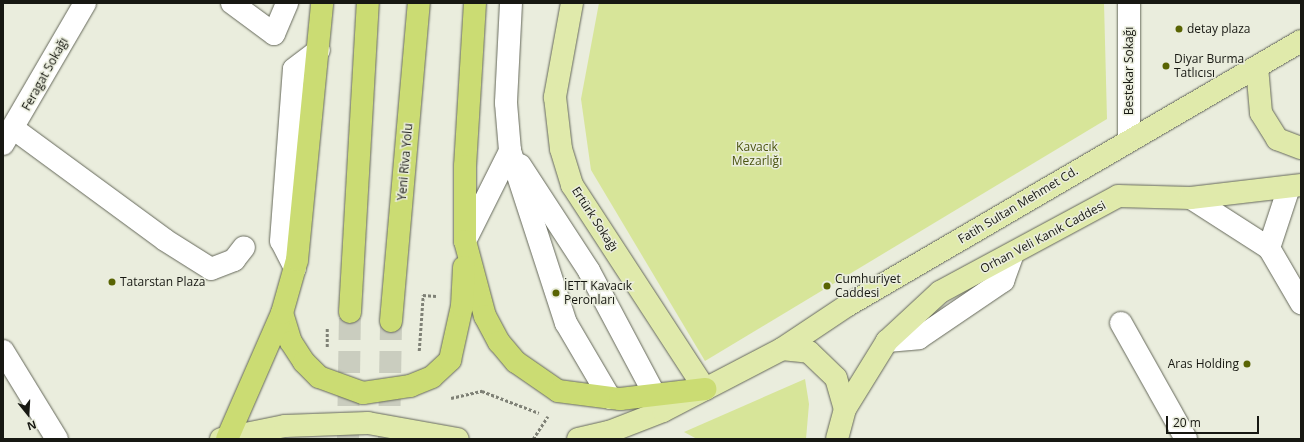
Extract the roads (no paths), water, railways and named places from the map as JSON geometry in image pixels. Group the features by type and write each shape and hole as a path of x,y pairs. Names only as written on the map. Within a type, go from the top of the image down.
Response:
{"highway":[{"path":"225,438 282,313 295,268 319,50 322,3"},
{"path":"350,312 368,3"},
{"name":"Yeni Riva Yolu","path":"391,321 419,3"},
{"path":"282,313 291,342 304,362 332,383 363,393 410,386 432,377 450,360 455,346 462,306 465,240 465,166 476,3"},
{"path":"465,240 485,316 516,362 558,391 610,398 655,395 705,389"}],"main road":[{"name":"Ertürk Sokağı","path":"572,3 555,97 561,149 572,185 705,389"},
{"name":"Fatih Sultan Mehmet Cd.","path":"578,439 609,432 705,389 782,349 848,305 1129,139 1301,41"},
{"path":"1257,67 1261,112 1277,139 1301,148"},
{"name":"Orhan Veli Kanık Caddesi","path":"836,439 845,409 887,341 940,292 1013,254 1118,196 1191,198 1295,186"},
{"path":"782,349 809,352 825,365 836,378 845,409"},
{"path":"225,438 293,425 368,423 458,439"}],"street":[{"name":"Feragat Sokağı","path":"8,137 85,3"},
{"path":"232,3 274,34 287,3"},
{"path":"511,3 506,103 510,151 566,323 610,398"},
{"name":"Bestekar Sokağı","path":"1129,3 1129,139"},
{"path":"8,137 211,269 234,260 244,248"},
{"path":"465,240 510,151"},
{"path":"510,151 544,196 590,271 655,395"},
{"path":"1269,248 1295,186"},
{"path":"1191,198 1269,248 1301,302"},
{"path":"1121,323 1186,439"},
{"path":"3,351 57,439"}],"tunnel":[{"path":"348,439 350,312"},
{"path":"389,439 391,321"}],"place":[{"name":"detay plaza","path":"1179,29"},
{"name":"Diyar Burma Tatlıcısı","path":"1166,66"},
{"name":"Tatarstan Plaza","path":"112,282"},
{"name":"Cumhuriyet Caddesi","path":"827,286"},
{"name":"İETT Kavacık Peronları","path":"556,293"},
{"name":"Aras Holding","path":"1247,364"}],"park label":[{"name":"Kavacık Mezarlığı","path":"757,154"}]}
